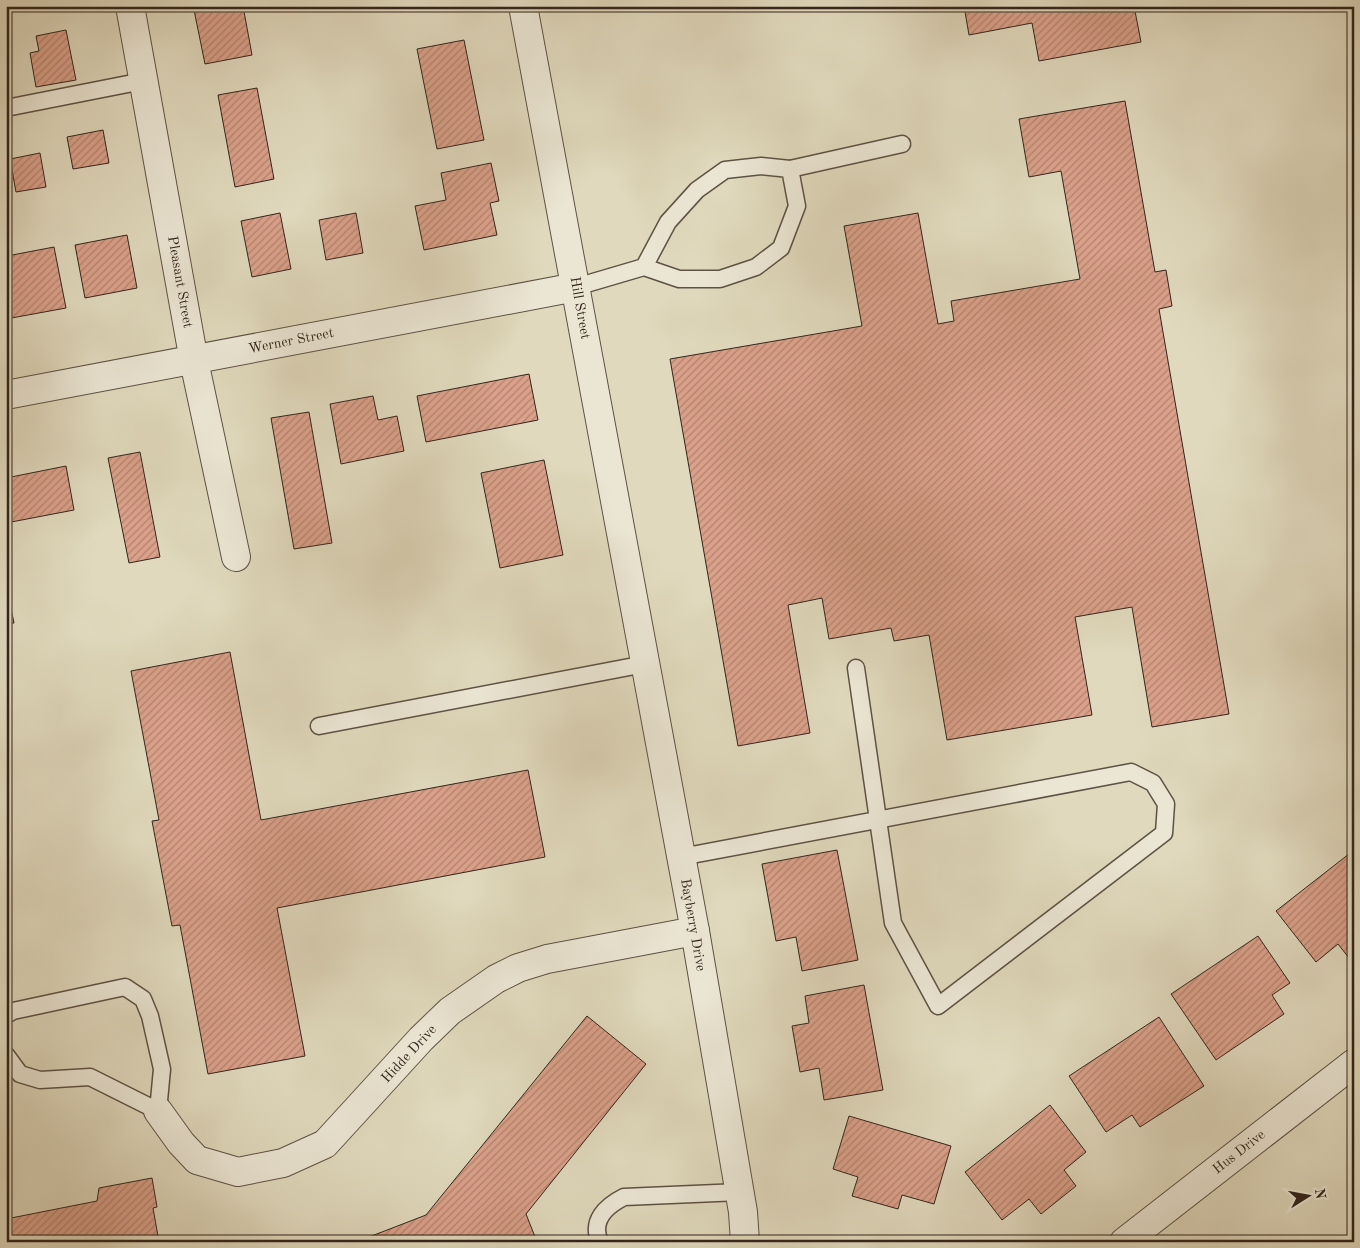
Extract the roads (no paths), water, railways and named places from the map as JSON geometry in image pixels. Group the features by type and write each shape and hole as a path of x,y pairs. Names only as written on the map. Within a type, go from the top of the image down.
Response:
{"street":[{"name":"Pleasant Street","path":"130,6 194,361 236,558"},
{"name":"Hill Street","path":"523,6 635,610"},
{"name":"Werner Street","path":"6,395 194,361 506,299 576,287"},
{"name":"Bayberry Drive","path":"635,610 695,931 744,1212 745,1242"},
{"name":"Hidde Drive","path":"158,1111 197,1160 238,1172 283,1164 325,1144 421,1039 450,1011 496,979 518,968 547,959 695,931"},
{"name":"Hus Drive","path":"1124,1242 1354,1063"}],"lane":[{"path":"6,108 143,82"},
{"path":"644,267 668,222 696,190 725,170 761,166 790,169 902,144"},
{"path":"576,287 644,267 679,279 720,279 756,267 781,248 797,206 790,169"},
{"path":"319,726 645,664"},
{"path":"681,857 877,820 1131,772 1152,783 1166,804 1164,833 938,1006 893,923 877,820 856,668"},
{"path":"6,1015 13,1011 124,986 143,999 150,1016 162,1069 158,1111 90,1077 40,1080 20,1074 6,1055"},
{"path":"600,1242 596,1226 600,1216 612,1203 624,1197 740,1192"}]}
